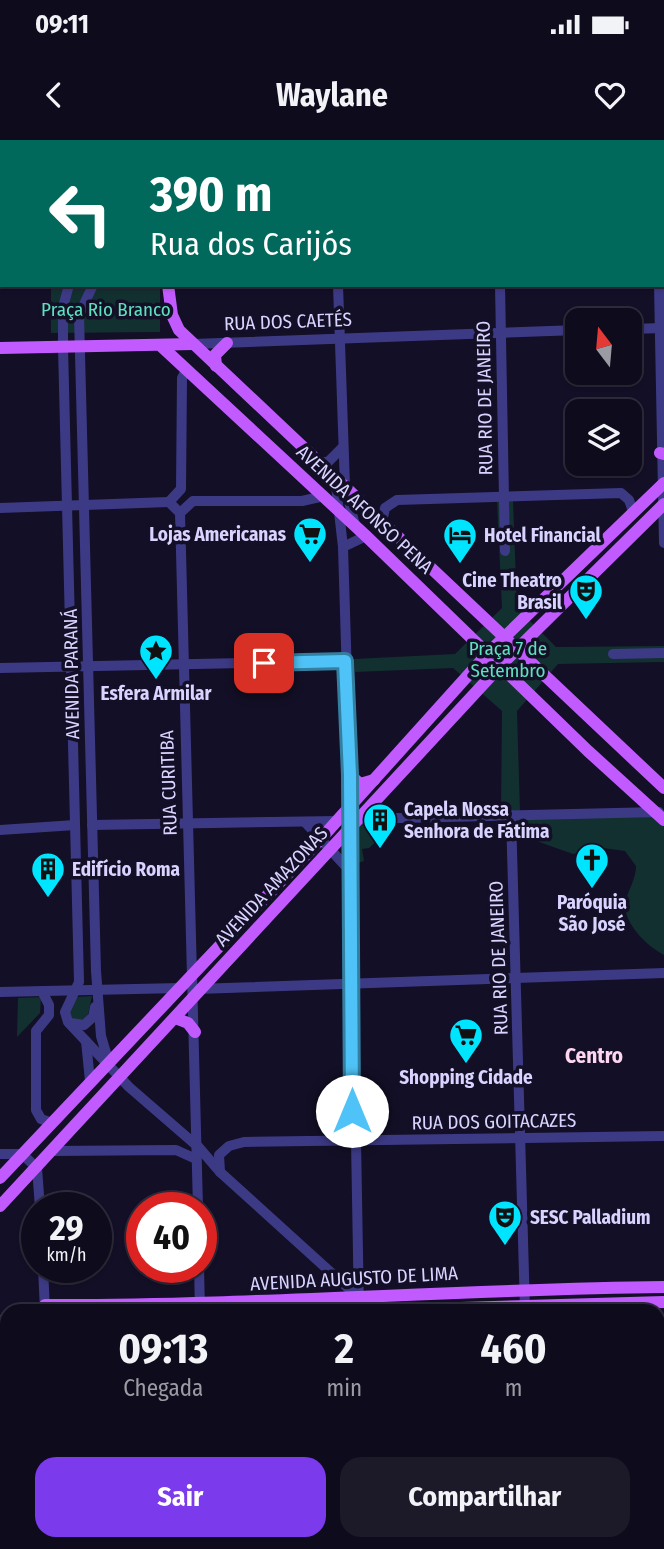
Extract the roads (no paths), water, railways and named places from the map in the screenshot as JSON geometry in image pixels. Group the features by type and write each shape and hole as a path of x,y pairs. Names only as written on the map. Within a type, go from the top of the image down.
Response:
{"main road":[{"path":"168,287 172,315 179,330 193,344"},
{"path":"216,366 215,355 227,343"},
{"name":"RUA DOS CAETÉS","path":"0,348 193,344"},
{"name":"AVENIDA AFONSO PENA","path":"193,344 664,788"},
{"name":"AVENIDA AFONSO PENA","path":"160,345 355,525 661,815"},
{"name":"AVENIDA AMAZONAS","path":"0,1178 321,839 504,636 663,485"},
{"name":"AVENIDA AMAZONAS","path":"0,1206 502,664 663,505"},
{"path":"350,775 360,784 374,780"},
{"path":"175,1018 188,1023 195,1032"},
{"name":"AVENIDA AUGUSTO DE LIMA","path":"247,1304 524,1289 664,1287"},
{"name":"AVENIDA AUGUSTO DE LIMA","path":"618,1304 664,1302"}],"street":[{"name":"AVENIDA PARANÁ","path":"68,287 63,307 63,347 79,971 76,989 66,1006 68,1022 121,1076 196,1145 219,1172 358,1297"},
{"name":"AVENIDA PARANÁ","path":"92,287 79,315 97,989 101,1036 109,1063"},
{"path":"338,287 342,447 340,511 349,808 354,824 351,872 352,1111 356,1140 359,1304"},
{"name":"RUA RIO DE JANEIRO","path":"500,287 505,551"},
{"path":"659,287 664,543"},
{"path":"642,329 662,328"},
{"name":"RUA DOS CAETÉS","path":"193,344 565,330"},
{"path":"0,508 169,502 181,489 182,378 187,369"},
{"path":"317,462 328,462 336,457 342,447"},
{"path":"340,482 355,525"},
{"path":"181,489 193,501"},
{"path":"382,522 385,508 397,500 503,495 621,493 629,500 633,512"},
{"path":"169,502 180,513 193,501 302,501 324,496"},
{"name":"RUA CURITIBA","path":"180,513 193,974 196,992 197,1192"},
{"path":"343,547 366,536"},
{"path":"612,654 664,653"},
{"path":"0,667 88,668 345,661"},
{"path":"354,824 511,815 661,815"},
{"name":"RUA RIO DE JANEIRO","path":"511,815 525,1304"},
{"path":"92,825 337,821"},
{"path":"305,822 351,872"},
{"path":"0,830 75,825"},
{"path":"196,992 662,970"},
{"path":"0,992 180,988"},
{"path":"68,1022 79,1026 89,1022 95,1009 97,989"},
{"path":"42,991 49,1005 49,1015 37,1031 36,1110 41,1119 52,1123"},
{"path":"86,1041 90,1082"},
{"name":"RUA DOS GOITACAZES","path":"219,1172 219,1155 229,1146 244,1142 664,1136"},
{"path":"52,1152 176,1150 196,1159"},
{"path":"0,1154 22,1154 37,1168 39,1192"},
{"path":"197,1177 206,1171 219,1172"},
{"path":"44,1283 45,1304"},
{"path":"199,1283 200,1304"}],"place":[{"name":"Lojas Americanas","path":"310,564"},
{"name":"Hotel Financial","path":"460,565"},
{"name":"Cine Theatro Brasil","path":"586,621"},
{"name":"Esfera Armilar","path":"156,681"},
{"name":"Capela Nossa Senhora de Fátima","path":"380,850"},
{"name":"Paróquia São José","path":"592,890"},
{"name":"Edifício Roma","path":"48,899"},
{"name":"Shopping Cidade","path":"466,1065"},
{"name":"SESC Palladium","path":"505,1247"}],"district":[{"name":"Centro","path":"594,1056"}],"park label":[{"name":"Praça Rio Branco","path":"106,309"},
{"name":"Praça 7 de Setembro","path":"508,659"}]}
